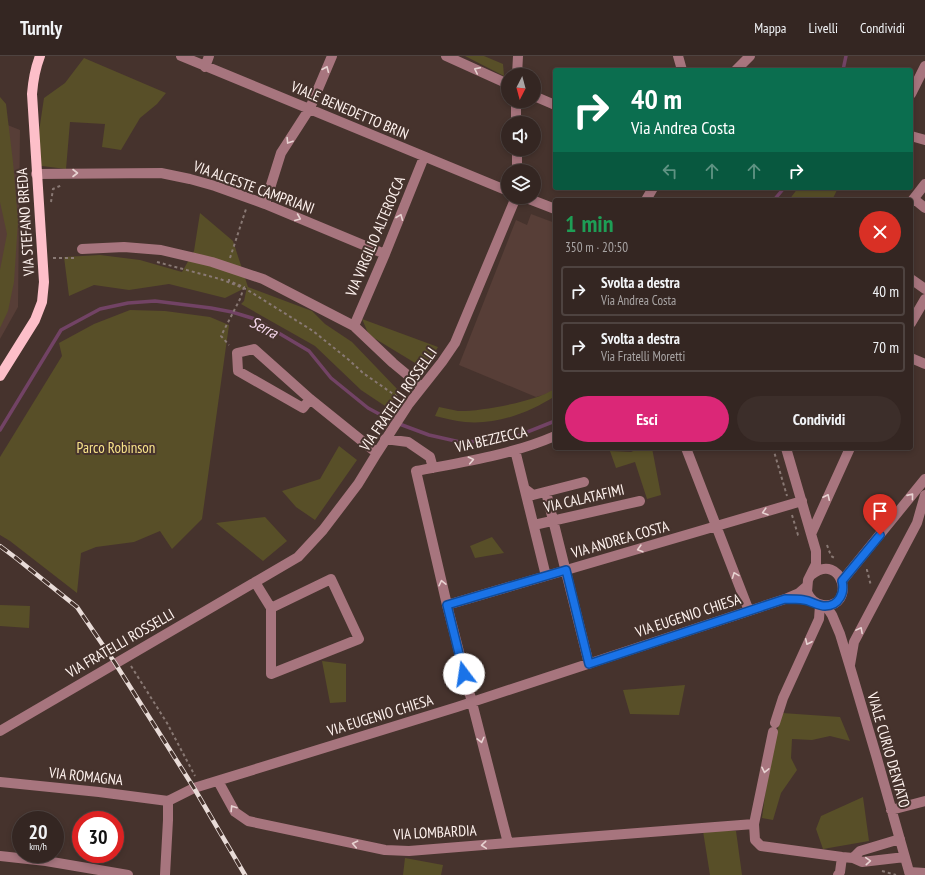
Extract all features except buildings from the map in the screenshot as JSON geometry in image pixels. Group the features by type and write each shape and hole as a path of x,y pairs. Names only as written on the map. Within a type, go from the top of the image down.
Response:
{"main road":[{"name":"VIA STEFANO BREDA","path":"0,376 35,320 42,302 44,282 32,94 36,65 40,56"}],"street":[{"name":"VIALE BENEDETTO BRIN","path":"181,56 501,188"},
{"path":"205,67 210,56"},
{"path":"265,204 281,154 310,108 332,56"},
{"path":"446,56 501,81"},
{"path":"517,68 518,56"},
{"path":"678,56 681,68"},
{"path":"741,68 750,56"},
{"path":"913,90 925,66"},
{"path":"541,99 553,104"},
{"path":"913,137 925,140"},
{"name":"VIA VIRGILIO ALTEROCCA","path":"354,326 424,157"},
{"name":"VIA ALCESTE CAMPRIANI","path":"36,174 161,173 196,180 265,204 385,254"},
{"path":"913,200 925,184"},
{"path":"913,202 925,208"},
{"name":"VIA FRATELLI ROSSELLI","path":"0,731 298,557 323,530 358,484 376,452 408,405 455,343 513,204"},
{"path":"541,204 553,208"},
{"path":"82,249 124,247 161,250 212,262 263,279 354,326 393,363 422,387"},
{"path":"913,281 925,289"},
{"path":"913,320 925,299"},
{"path":"310,400 302,408 238,371 237,353 254,350 310,400 376,452"},
{"path":"913,359 925,364"},
{"path":"388,435 408,442 430,457 433,468"},
{"name":"VIA BEZZECCA","path":"447,605 416,471 515,450 553,437"},
{"path":"515,450 546,576"},
{"path":"688,450 749,611"},
{"path":"787,450 812,532 816,551 816,564 807,586 807,592 820,604 837,602 843,592 842,581 816,551"},
{"path":"812,532 849,450"},
{"path":"842,581 925,479"},
{"path":"525,489 533,495 584,482"},
{"path":"546,492 589,664"},
{"path":"850,667 854,642 917,524 925,495"},
{"name":"VIA CALATAFIMI","path":"534,525 640,501"},
{"name":"VIA ANDREA COSTA","path":"447,605 802,501"},
{"path":"811,575 822,569 833,571"},
{"path":"255,582 271,608 271,674 359,639 331,580 271,608"},
{"name":"VIA EUGENIO CHIESA","path":"168,801 200,786 471,702 785,599 799,593 807,586"},
{"name":"VIA EUGENIO CHIESA","path":"785,599 803,600 820,604"},
{"name":"VIALE CURIO DENTATO","path":"837,602 840,634"},
{"path":"820,604 819,619 783,698 774,727 754,824 755,840 761,846 842,858 853,858 862,862 905,857"},
{"name":"VIALE CURIO DENTATO","path":"820,604 832,615 840,634 909,873"},
{"path":"447,605 508,843"},
{"name":"VIA LOMBARDIA","path":"218,781 235,812 248,821 385,850 409,851 754,824"},
{"name":"VIA ROMAGNA","path":"0,782 168,801"},
{"path":"891,810 925,800"},
{"path":"165,875 168,801"},
{"path":"853,858 860,851 900,839"},
{"path":"0,856 46,861 128,875"},
{"path":"838,875 840,872 842,858"},
{"path":"909,873 925,873"}],"path":[{"path":"237,353 221,336 240,300 244,287 230,281 227,267 249,198"},
{"path":"774,450 798,535 812,532"},
{"path":"826,544 831,556 853,568 867,570 872,592"},
{"path":"125,657 167,723 200,786"},
{"path":"877,870 896,875"}],"shaded area":[{"path":"0,122 20,130 18,307 0,339"},
{"path":"531,214 553,222 553,390 550,393 536,397 459,365 516,220 527,225"}],"green space":[{"path":"465,56 484,56 503,64 503,68 501,68 501,74"},
{"path":"84,58 166,93 157,104 140,118 121,150 102,147 105,124 70,122 66,169 34,165 44,98 65,83"},
{"path":"0,97 6,104 18,221 14,282 8,311 0,328 0,270 7,234 0,202"},
{"path":"796,190 837,190 833,198 790,198"},
{"path":"200,213 233,241 248,287 312,311 325,324 352,342 399,391 388,408 361,390 315,346 241,304 244,301 247,287 225,298 169,284 129,290 94,285 69,296 64,257 100,255 140,260 182,272 194,251"},
{"name":"Parco Robinson","path":"130,310 165,311 210,317 229,325 202,519 172,549 160,531 134,542 96,547 81,553 77,593 10,541 0,535 0,457 62,356 59,343 94,324"},
{"path":"362,319 438,347 425,369 369,335"},
{"path":"553,389 553,397 534,408 500,420 488,422 465,422 435,416 439,407 458,411 479,410 508,405 548,393"},
{"path":"339,446 357,460 315,520 296,507 282,491 320,479"},
{"path":"636,450 652,450 661,495 647,499 635,462 616,468 610,451 631,452"},
{"path":"265,517 287,541 263,561 216,523"},
{"path":"492,537 504,553 475,558 470,546"},
{"path":"0,605 30,606 29,628 0,626"},
{"path":"322,661 346,664 346,702 330,703"},
{"path":"685,685 679,715 630,714 623,690"},
{"path":"782,713 840,717 850,741 830,736 812,740 792,739 791,758 797,770 781,793 773,820 762,818 770,758"},
{"path":"863,797 869,841 823,849 816,829 821,816"},
{"path":"703,831 736,831 742,875 710,875"},
{"path":"405,858 443,865 441,875 403,875"}],"waterway":[{"name":"Serra","path":"843,68 846,56"},
{"name":"Serra","path":"776,198 782,190"},
{"name":"Serra","path":"0,430 61,330 100,309 128,303 155,301 211,308 232,312 255,319 309,351 331,378 368,408 394,422 429,435 460,442 507,440 553,422"}],"railway":[{"path":"0,546 77,607 115,663 194,788 245,875"}],"route":[{"path":"464,674 447,605 566,570 589,664 785,599 803,600 826,606 837,602 843,592 844,586 842,581 880,535"}]}
